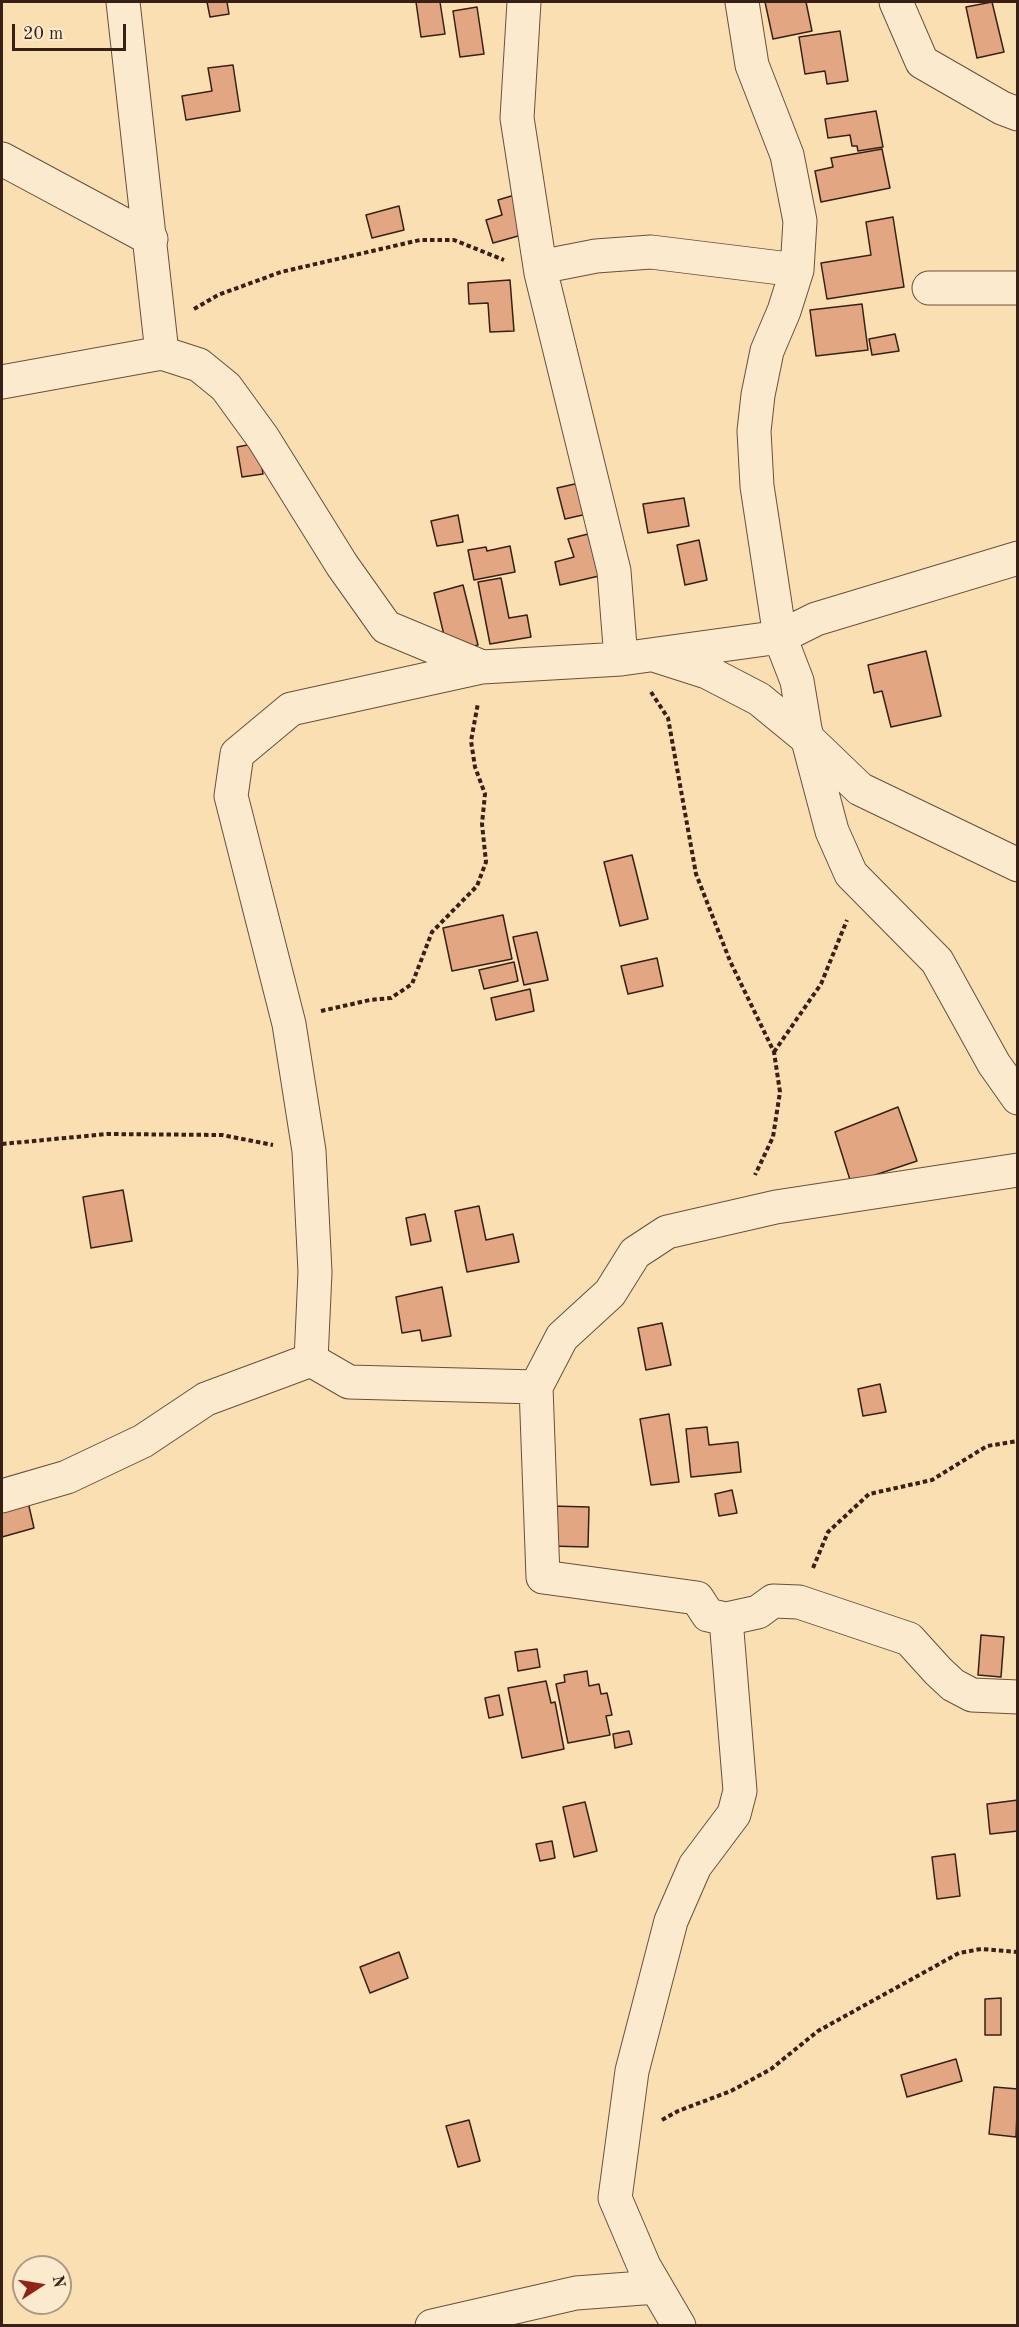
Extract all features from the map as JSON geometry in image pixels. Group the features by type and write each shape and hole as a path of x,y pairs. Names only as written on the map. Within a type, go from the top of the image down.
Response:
{"street":[{"path":"123,2 161,341"},
{"path":"524,2 517,117 541,270 614,571 637,656"},
{"path":"742,2 752,65 787,155 800,221 797,270 784,311 767,351 758,395 754,431 757,486 780,637 797,681 808,740 832,831 851,874 936,961 994,1064 1017,1098"},
{"path":"896,2 922,62 1002,108 1017,114"},
{"path":"2,159 151,239"},
{"path":"541,270 596,256 651,252 797,270"},
{"path":"928,288 1017,288"},
{"path":"2,381 161,341 199,365 226,387 263,438 342,565 386,627 482,667"},
{"path":"311,1360 315,1272 309,1151 290,1024 231,796 237,754 291,709 482,667 637,656 780,637 816,619 1017,558"},
{"path":"637,656 707,672 759,699 808,740 860,789 1017,865"},
{"path":"1017,1170 776,1207 667,1232 635,1253 610,1293 562,1337 536,1387 543,1577 697,1598 708,1615 726,1619 758,1612 773,1601 799,1602 909,1639 953,1685 972,1695 1017,1696"},
{"path":"311,1360 349,1382 536,1387"},
{"path":"2,1496 67,1477 143,1441 206,1399 311,1360"},
{"path":"679,2325 644,2266 615,2198 625,2141 632,2071 671,1921 695,1866 734,1814 740,1791 726,1619"},
{"path":"432,2325 576,2293 656,2287"}],"path":[{"path":"161,341 218,295 281,272 420,240 454,240 541,270"},
{"path":"637,656 649,689 668,718 696,874 730,961 774,1052 780,1092 772,1137 758,1170 727,1218"},
{"path":"290,1024 307,1015 333,1008 391,998 412,984 432,932 477,886 486,862 482,824 485,794 475,767 471,741 477,716 482,667"},
{"path":"774,1052 820,984 852,909 851,874"},
{"path":"2,1144 107,1134 222,1136 309,1151"},
{"path":"799,1602 828,1532 869,1494 932,1480 987,1446 1017,1441"},
{"path":"625,2141 678,2111 731,2091 771,2069 818,2031 959,1953 981,1949 1017,1952"}],"building":[{"path":"207,2 227,2 229,14 210,17"},
{"path":"416,2 440,2 445,34 421,37"},
{"path":"765,2 806,2 812,31 773,39"},
{"path":"992,2 1004,52 977,58 966,7"},
{"path":"477,7 484,54 460,57 453,11"},
{"path":"840,31 848,81 827,84 825,71 805,74 799,37"},
{"path":"233,65 240,111 186,120 182,96 212,91 208,68"},
{"path":"876,111 883,147 858,151 857,146 852,146 850,135 828,138 825,119"},
{"path":"882,149 890,188 821,202 815,171 833,167 831,158"},
{"path":"518,194 529,233 493,243 486,220 502,215 498,200"},
{"path":"399,206 404,230 372,238 366,215"},
{"path":"893,217 904,287 827,299 821,263 871,255 866,222"},
{"path":"510,280 514,331 490,332 488,303 469,304 468,283"},
{"path":"862,304 868,350 816,356 810,310"},
{"path":"895,334 899,351 872,355 869,339"},
{"path":"258,443 263,474 242,477 237,447"},
{"path":"579,483 587,514 565,519 557,488"},
{"path":"684,498 689,526 648,533 643,504"},
{"path":"458,515 463,542 437,546 431,521"},
{"path":"588,534 599,576 560,585 555,562 574,557 568,539"},
{"path":"699,540 707,580 685,585 677,545"},
{"path":"510,546 515,572 474,580 468,550 486,547 487,551"},
{"path":"501,578 509,618 527,615 531,637 490,644 478,582"},
{"path":"463,585 478,645 448,652 434,593"},
{"path":"926,651 941,716 891,727 882,691 874,693 868,665"},
{"path":"632,855 648,919 620,926 604,862"},
{"path":"503,915 512,959 452,971 443,928"},
{"path":"537,932 548,980 524,985 513,937"},
{"path":"657,958 663,986 628,994 621,966"},
{"path":"514,962 518,981 484,989 479,970"},
{"path":"530,989 534,1011 496,1020 491,998"},
{"path":"898,1107 917,1161 851,1183 835,1132"},
{"path":"123,1190 132,1241 91,1248 83,1197"},
{"path":"479,1206 486,1240 513,1234 519,1262 467,1272 455,1211"},
{"path":"425,1214 431,1241 411,1245 406,1218"},
{"path":"442,1287 451,1336 422,1341 420,1330 402,1333 396,1297"},
{"path":"662,1323 671,1365 646,1370 638,1328"},
{"path":"880,1384 886,1412 863,1416 858,1389"},
{"path":"669,1414 679,1482 651,1485 640,1419"},
{"path":"707,1427 709,1445 738,1442 741,1472 691,1477 686,1429"},
{"path":"732,1490 737,1513 719,1516 715,1494"},
{"path":"28,1502 34,1528 2,1537 2,1508"},
{"path":"551,1506 589,1507 588,1547 550,1546"},
{"path":"981,1635 1004,1637 1001,1677 978,1675"},
{"path":"537,1649 540,1667 518,1671 515,1652"},
{"path":"587,1671 589,1686 599,1684 601,1694 607,1693 612,1715 606,1716 610,1735 568,1743 556,1684 565,1682 564,1675"},
{"path":"546,1681 551,1703 555,1702 564,1749 522,1758 508,1688"},
{"path":"499,1695 503,1715 489,1718 485,1698"},
{"path":"629,1731 632,1744 615,1748 613,1734"},
{"path":"1018,1800 1018,1831 990,1834 987,1804"},
{"path":"585,1802 597,1851 574,1857 563,1807"},
{"path":"552,1841 555,1858 540,1861 536,1844"},
{"path":"955,1854 960,1896 937,1899 932,1857"},
{"path":"399,1952 408,1978 370,1993 360,1967"},
{"path":"1001,1998 1001,2035 985,2035 985,1999"},
{"path":"956,2059 962,2081 907,2097 901,2075"},
{"path":"994,2087 1018,2089 1016,2137 989,2134"},
{"path":"469,2120 480,2161 458,2167 446,2126"}]}
